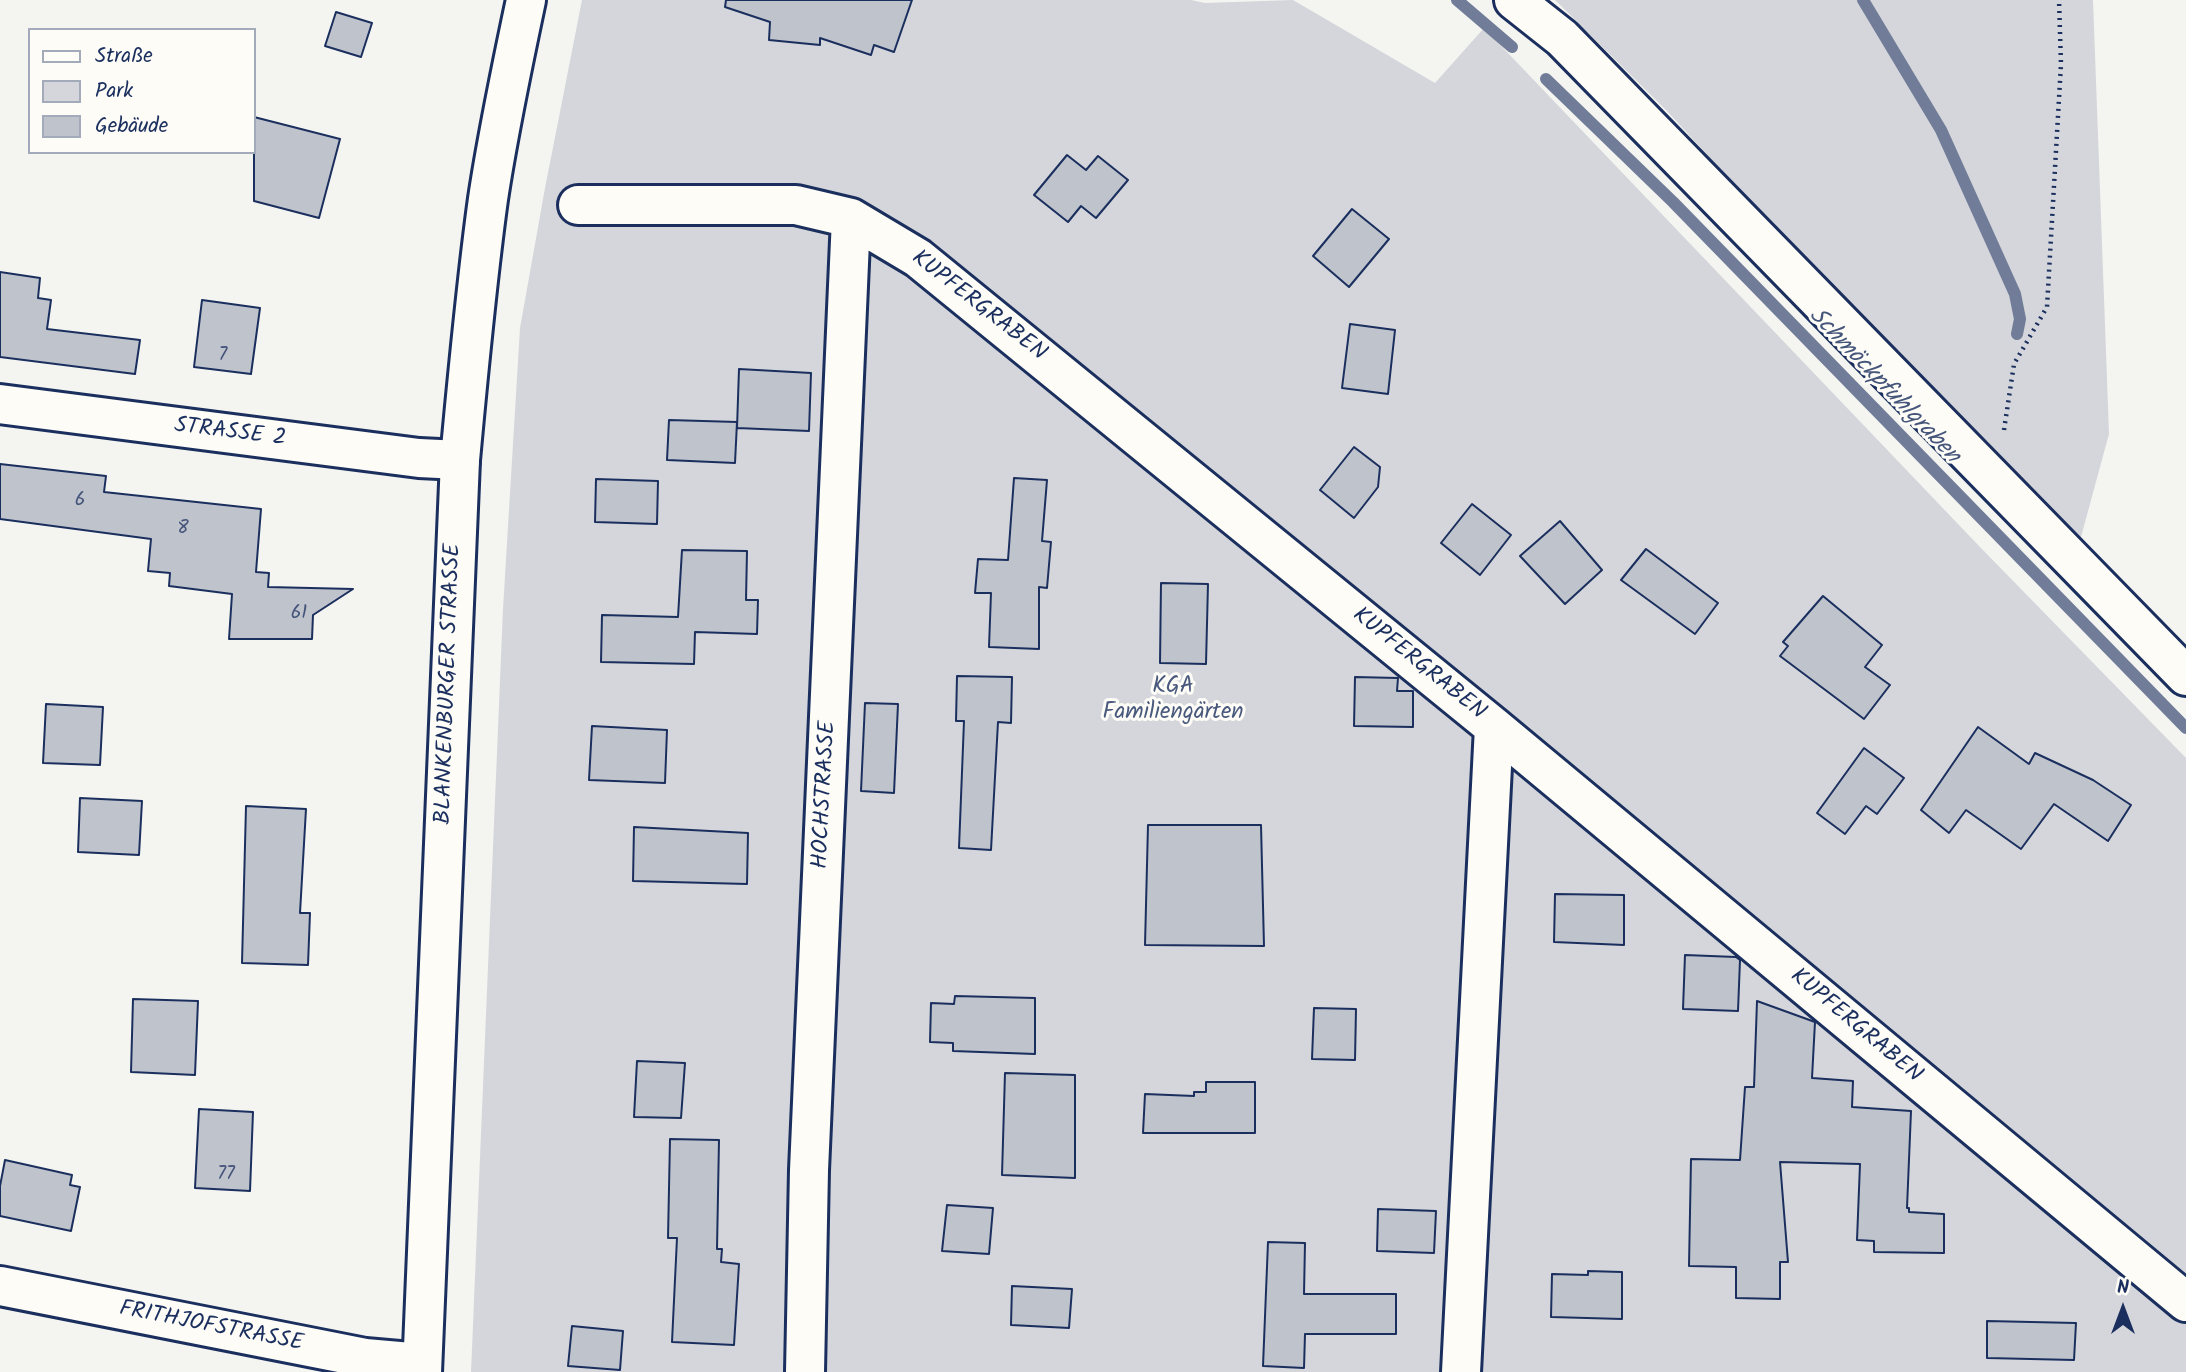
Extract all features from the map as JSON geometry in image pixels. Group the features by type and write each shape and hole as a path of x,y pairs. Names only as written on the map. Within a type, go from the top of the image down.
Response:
{"street":[{"name":"BLANKENBURGER STRASSE","path":"422,1367 460,460 471,334 488,200 504,105 527,0"},
{"path":"1514,0 1562,38 2186,677"},
{"name":"KUPFERGRABEN","path":"578,205 796,205 852,218 918,258 1494,727 2186,1302"},
{"name":"HOCHSTRASSE","path":"805,1372 809,1170 852,218"},
{"name":"STRASSE 2","path":"0,404 419,458 460,460"},
{"path":"1461,1372 1494,727"},
{"name":"FRITHJOFSTRASSE","path":"0,1286 374,1360 422,1367"}],"path":[{"path":"1996,482 2014,364 2047,307 2061,64 2059,0"}],"green space":[{"name":"KGA Familiengärten","path":"582,0 1191,0 1205,3 1293,0 1435,83 1484,28 1980,547 2186,758 2186,1372 471,1372 503,609 520,328"},
{"path":"1555,0 2093,0 2109,434 2078,548 1922,388 1666,110"}],"building":[{"path":"726,0 912,0 894,52 874,45 871,55 820,38 820,45 769,40 770,22 725,7"},
{"path":"336,12 372,23 361,57 325,46"},
{"path":"256,118 340,139 319,218 254,201"},
{"path":"1067,155 1086,170 1098,156 1128,180 1096,218 1081,206 1068,222 1034,195"},
{"path":"1352,209 1389,239 1349,287 1313,256"},
{"path":"0,272 40,278 38,298 51,300 47,329 140,340 135,374 0,357"},
{"path":"202,300 260,308 251,374 194,367"},
{"path":"1350,324 1395,330 1388,394 1342,388"},
{"path":"739,369 811,373 809,431 737,428"},
{"path":"669,420 737,422 735,463 667,460"},
{"path":"1354,447 1380,467 1378,487 1354,518 1320,490"},
{"path":"0,464 106,476 104,492 261,509 256,572 269,573 268,587 353,589 313,615 312,639 229,639 232,594 169,586 170,573 148,571 151,539 0,519"},
{"path":"1014,478 1047,480 1042,541 1051,542 1047,588 1039,587 1039,649 989,647 991,593 975,593 978,559 1008,560"},
{"path":"596,479 658,481 657,524 595,522"},
{"path":"1472,504 1511,535 1480,575 1441,543"},
{"path":"1560,521 1602,570 1565,604 1520,556"},
{"path":"1646,549 1718,603 1695,634 1621,580"},
{"path":"682,550 747,551 746,600 758,600 757,634 695,632 694,664 601,662 602,615 678,617"},
{"path":"1161,583 1208,584 1206,664 1160,663"},
{"path":"1823,596 1882,645 1865,667 1890,685 1864,719 1780,656 1788,646 1783,642"},
{"path":"957,676 1012,677 1011,723 998,722 991,850 959,848 964,721 956,721"},
{"path":"1355,677 1398,678 1397,691 1413,691 1413,727 1354,726"},
{"path":"865,703 898,704 894,793 861,791"},
{"path":"46,704 103,707 100,765 43,763"},
{"path":"592,726 667,730 665,783 589,780"},
{"path":"1978,727 2029,764 2035,753 2093,780 2131,805 2108,841 2054,804 2021,849 1966,810 1949,833 1921,810"},
{"path":"1864,748 1904,778 1877,814 1866,806 1845,834 1817,813"},
{"path":"80,798 142,801 139,855 78,852"},
{"path":"246,806 306,809 300,913 310,913 308,965 242,963"},
{"path":"1148,825 1261,825 1264,946 1145,945"},
{"path":"634,827 748,833 747,884 633,881"},
{"path":"1555,894 1624,895 1624,945 1554,942"},
{"path":"1685,955 1736,957 1740,960 1738,1011 1683,1009"},
{"path":"955,996 1035,998 1035,1054 953,1051 953,1043 930,1042 931,1003 954,1004"},
{"path":"133,999 198,1001 195,1075 131,1072"},
{"path":"1757,1001 1815,1022 1812,1078 1853,1081 1852,1107 1911,1111 1907,1208 1909,1212 1944,1214 1944,1253 1874,1252 1874,1241 1857,1240 1860,1164 1780,1162 1788,1262 1780,1262 1780,1299 1736,1298 1736,1267 1689,1266 1691,1159 1740,1160 1745,1087 1754,1087"},
{"path":"1314,1008 1356,1009 1355,1060 1312,1059"},
{"path":"637,1061 685,1063 681,1118 634,1117"},
{"path":"1005,1073 1075,1075 1075,1178 1002,1175"},
{"path":"1206,1082 1255,1082 1255,1133 1143,1133 1145,1094 1194,1096 1194,1092 1206,1092"},
{"path":"199,1109 253,1112 250,1191 195,1188"},
{"path":"670,1139 719,1140 717,1249 722,1249 721,1262 739,1264 734,1345 672,1342 677,1238 668,1238"},
{"path":"5,1160 72,1175 70,1185 80,1187 71,1231 0,1216 0,1186"},
{"path":"947,1205 993,1208 989,1254 942,1251"},
{"path":"1378,1209 1436,1211 1434,1253 1377,1251"},
{"path":"1268,1242 1305,1243 1304,1294 1396,1294 1396,1334 1305,1334 1304,1368 1263,1366"},
{"path":"1588,1271 1622,1272 1622,1319 1551,1317 1552,1274 1588,1275"},
{"path":"1012,1286 1072,1289 1069,1328 1011,1325"},
{"path":"1987,1321 2076,1323 2074,1360 1987,1358"},
{"path":"572,1326 623,1331 620,1370 568,1366"}],"waterway":[{"name":"Schmöckpfuhlgraben","path":"1457,0 1512,47"},
{"path":"1863,0 1941,130 2015,294 2020,319 2017,334"},
{"name":"Schmöckpfuhlgraben","path":"1546,79 1673,202 2186,728"}]}
